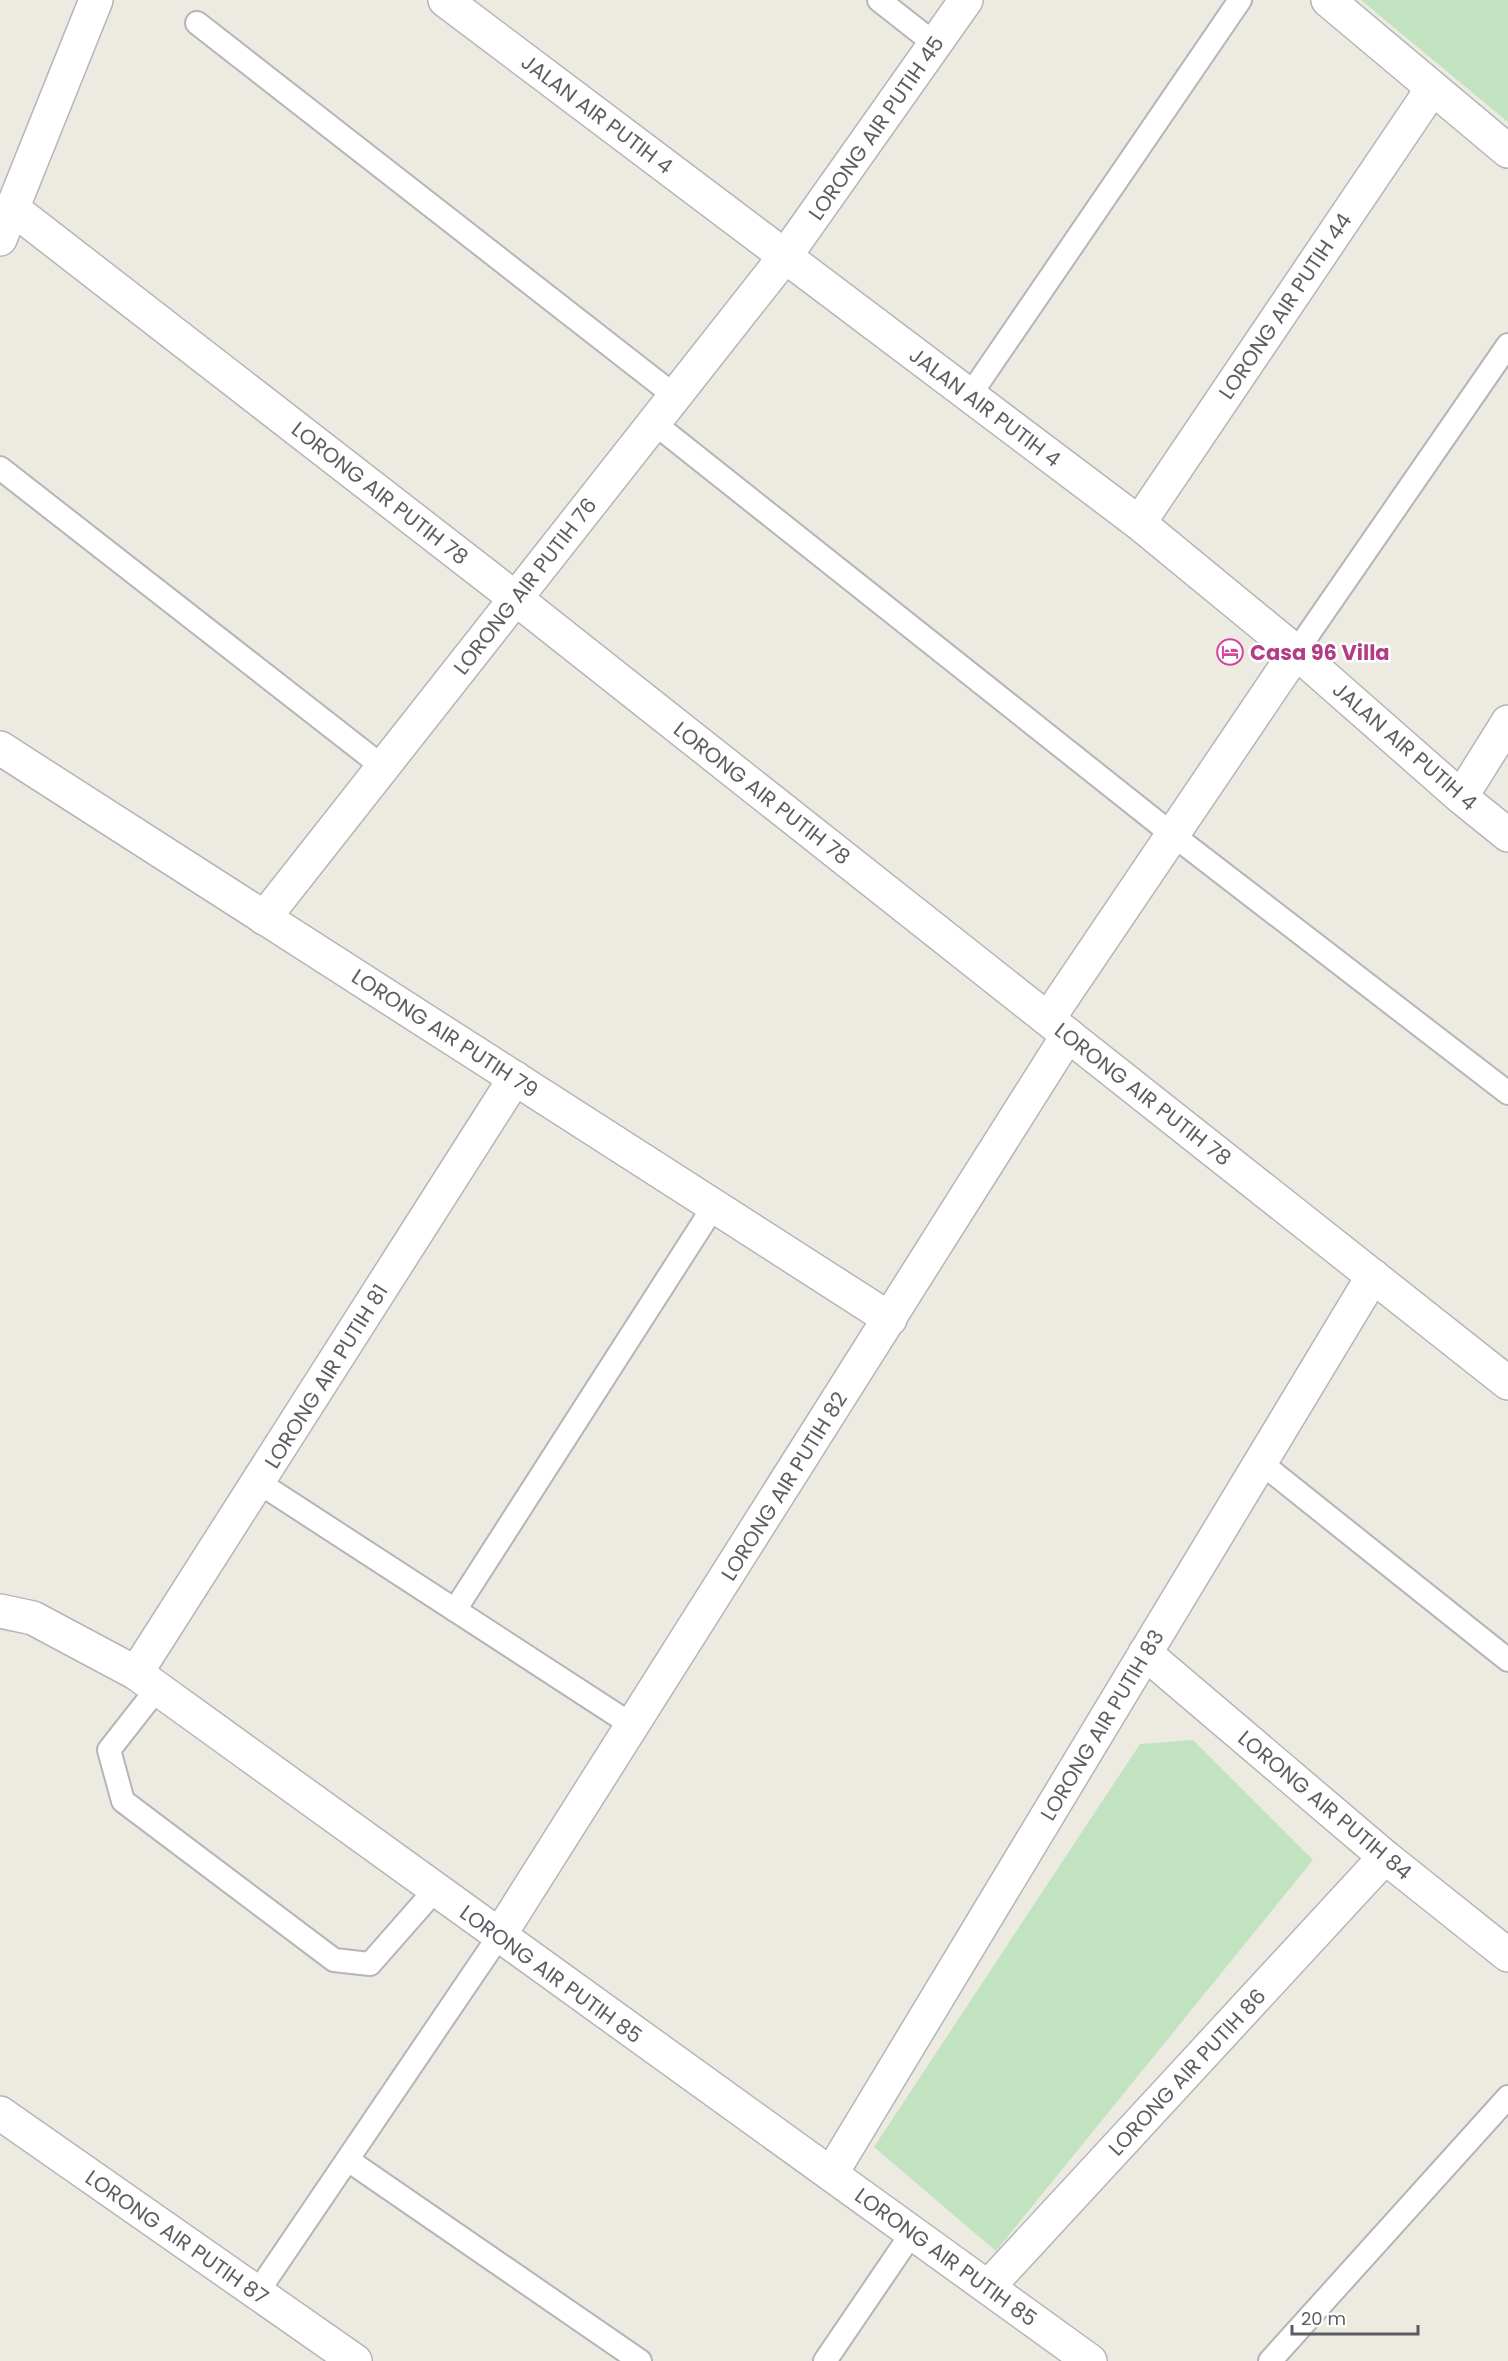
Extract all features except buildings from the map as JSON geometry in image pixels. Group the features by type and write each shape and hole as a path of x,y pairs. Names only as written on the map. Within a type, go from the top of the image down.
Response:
{"street":[{"path":"0,239 96,0"},
{"name":"JALAN AIR PUTIH 4","path":"445,0 1139,523 1296,652 1461,797 1508,835"},
{"name":"LORONG AIR PUTIH 45","path":"786,255 966,0"},
{"path":"1328,0 1508,151"},
{"name":"LORONG AIR PUTIH 44","path":"1139,523 1432,88"},
{"name":"LORONG AIR PUTIH 78","path":"12,208 515,598 1508,1383"},
{"name":"LORONG AIR PUTIH 76","path":"264,918 786,255"},
{"name":"LORONG AIR PUTIH 82","path":"499,1936 890,1319 1058,1027 1173,835 1296,652"},
{"path":"1461,797 1508,723"},
{"name":"LORONG AIR PUTIH 79","path":"0,748 890,1319"},
{"name":"LORONG AIR PUTIH 81","path":"146,1682 258,1482 515,1078"},
{"name":"LORONG AIR PUTIH 83","path":"831,2174 1373,1276"},
{"name":"LORONG AIR PUTIH 85","path":"0,1611 33,1618 146,1682 1090,2361"},
{"name":"LORONG AIR PUTIH 84","path":"1145,1653 1385,1857 1508,1955"},
{"name":"LORONG AIR PUTIH 86","path":"988,2288 1385,1857"},
{"name":"LORONG AIR PUTIH 87","path":"3,2123 355,2361"}],"lane":[{"path":"879,0 935,44"},
{"path":"970,395 1240,0"},
{"path":"197,23 675,396"},
{"path":"1296,652 1508,345"},
{"path":"654,423 1173,835 1508,1093"},
{"path":"0,468 383,767"},
{"path":"455,1610 714,1206"},
{"path":"1260,1462 1508,1660"},
{"path":"258,1482 632,1725"},
{"path":"146,1682 109,1750 123,1801 334,1960 370,1964 435,1890"},
{"path":"257,2293 499,1936"},
{"path":"1270,2361 1508,2097"},
{"path":"348,2160 640,2361"},
{"path":"825,2361 912,2233"}],"green space":[{"path":"1361,0 1508,0 1508,122"},
{"path":"1193,1740 1313,1860 996,2251 874,2147 1140,1744"}],"place":[{"name":"Casa 96 Villa","path":"1230,652"}]}
